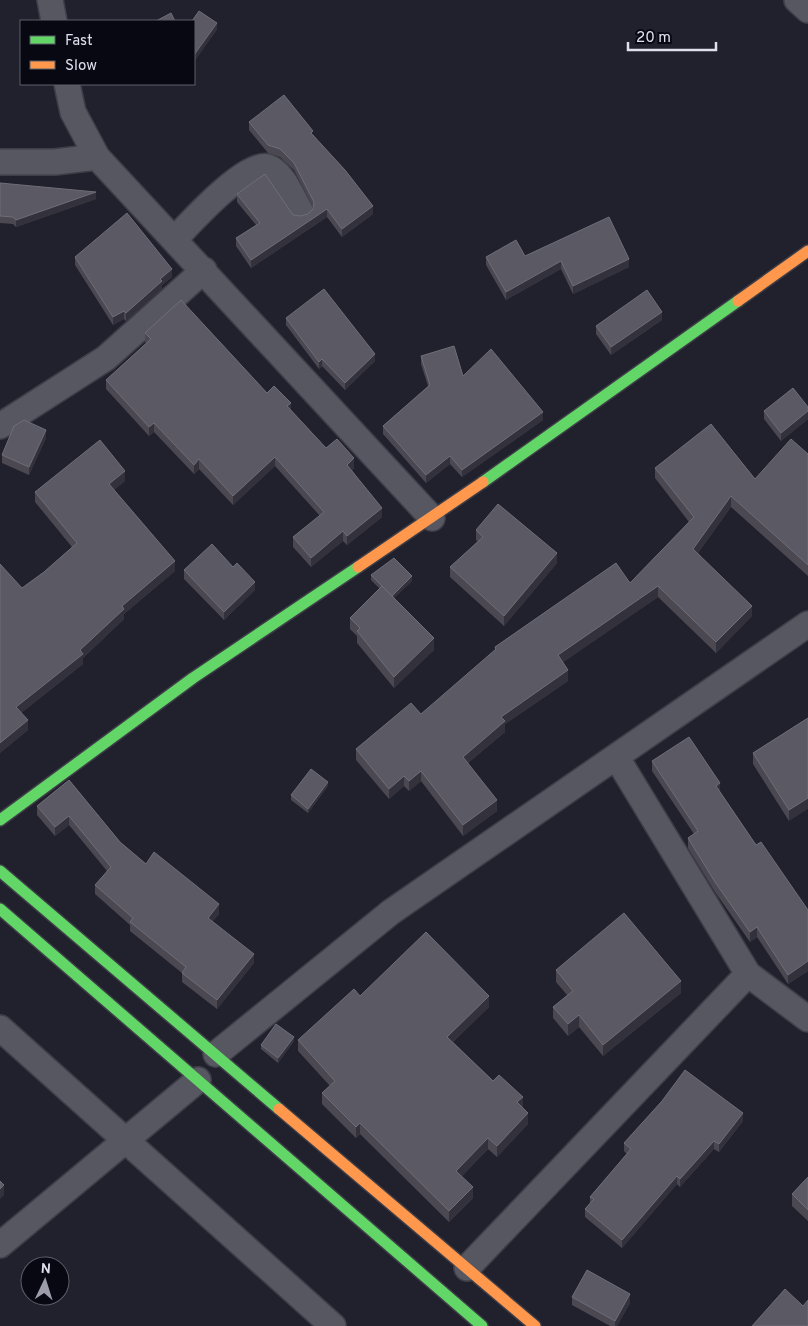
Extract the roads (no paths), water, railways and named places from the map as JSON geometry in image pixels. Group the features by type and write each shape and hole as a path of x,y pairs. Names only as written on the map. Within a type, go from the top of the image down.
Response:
{"main road":[{"path":"0,820 193,678 432,518 808,251"},
{"path":"0,871 535,1326"},
{"path":"0,909 482,1326"}],"street":[{"path":"50,0 54,20"},
{"path":"797,0 808,10"},
{"path":"67,85 73,112 97,157 204,270 432,518"},
{"path":"0,162 55,162 97,157"},
{"path":"174,239 234,182 249,171 261,167 268,167 277,173 300,210"},
{"path":"0,426 106,358 204,270"},
{"path":"216,1054 391,912 618,758 808,624"},
{"path":"618,758 748,974 804,1008"},
{"path":"467,1268 748,974"},
{"path":"0,1028 333,1326"},
{"path":"0,1245 198,1080"}]}
